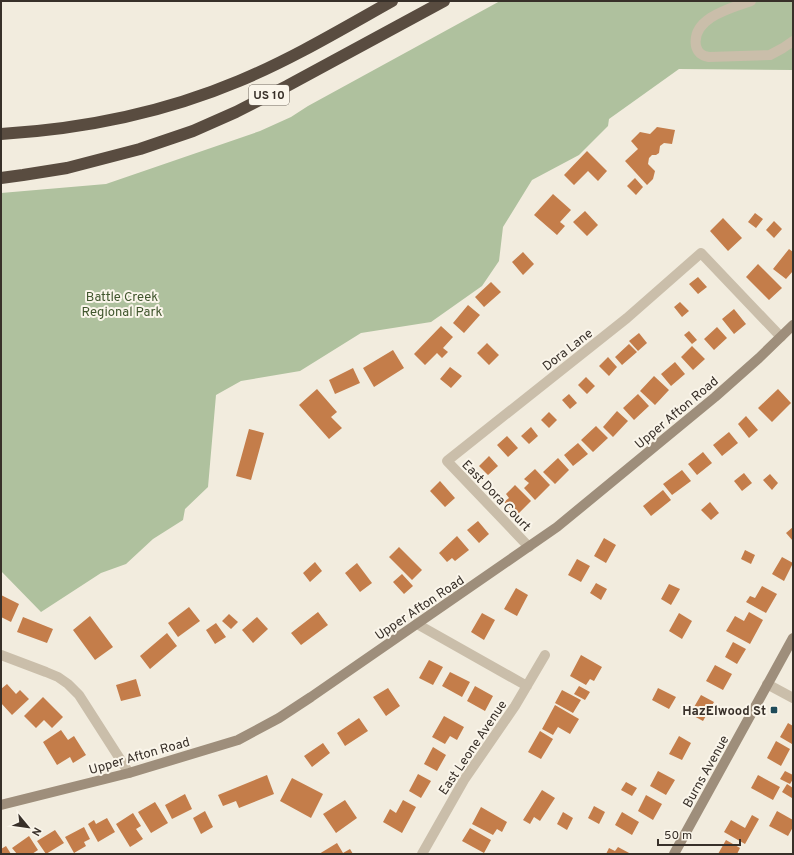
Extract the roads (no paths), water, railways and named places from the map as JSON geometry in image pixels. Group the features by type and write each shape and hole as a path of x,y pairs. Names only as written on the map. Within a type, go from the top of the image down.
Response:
{"highway":[{"name":"US 10","path":"1,134 36,132 81,126 159,109 202,96 239,82 275,65 392,1"},
{"name":"US 10","path":"1,178 23,176 74,166 140,150 193,131 236,112 444,1"}],"street":[{"path":"751,1 720,12 706,21 699,30 695,40 697,50 703,56 770,55 793,41"},
{"name":"Dora Lane","path":"447,461 627,318 701,254 781,337"},
{"name":"Upper Afton Road","path":"1,805 129,773 238,740 279,718 530,548 671,435 754,363 793,324"},
{"name":"East Dora Court","path":"447,461 530,548"},
{"path":"417,624 527,686"},
{"name":"Burns Avenue","path":"674,854 793,638"},
{"path":"1,655 58,677 68,684 86,705 129,773"},
{"name":"East Leone Avenue","path":"422,854 464,780 515,706 545,655"},
{"path":"767,684 793,698"}],"place":[{"name":"HazElwood St","path":"774,710"}],"park label":[{"name":"Battle Creek Regional Park","path":"122,304"}]}
